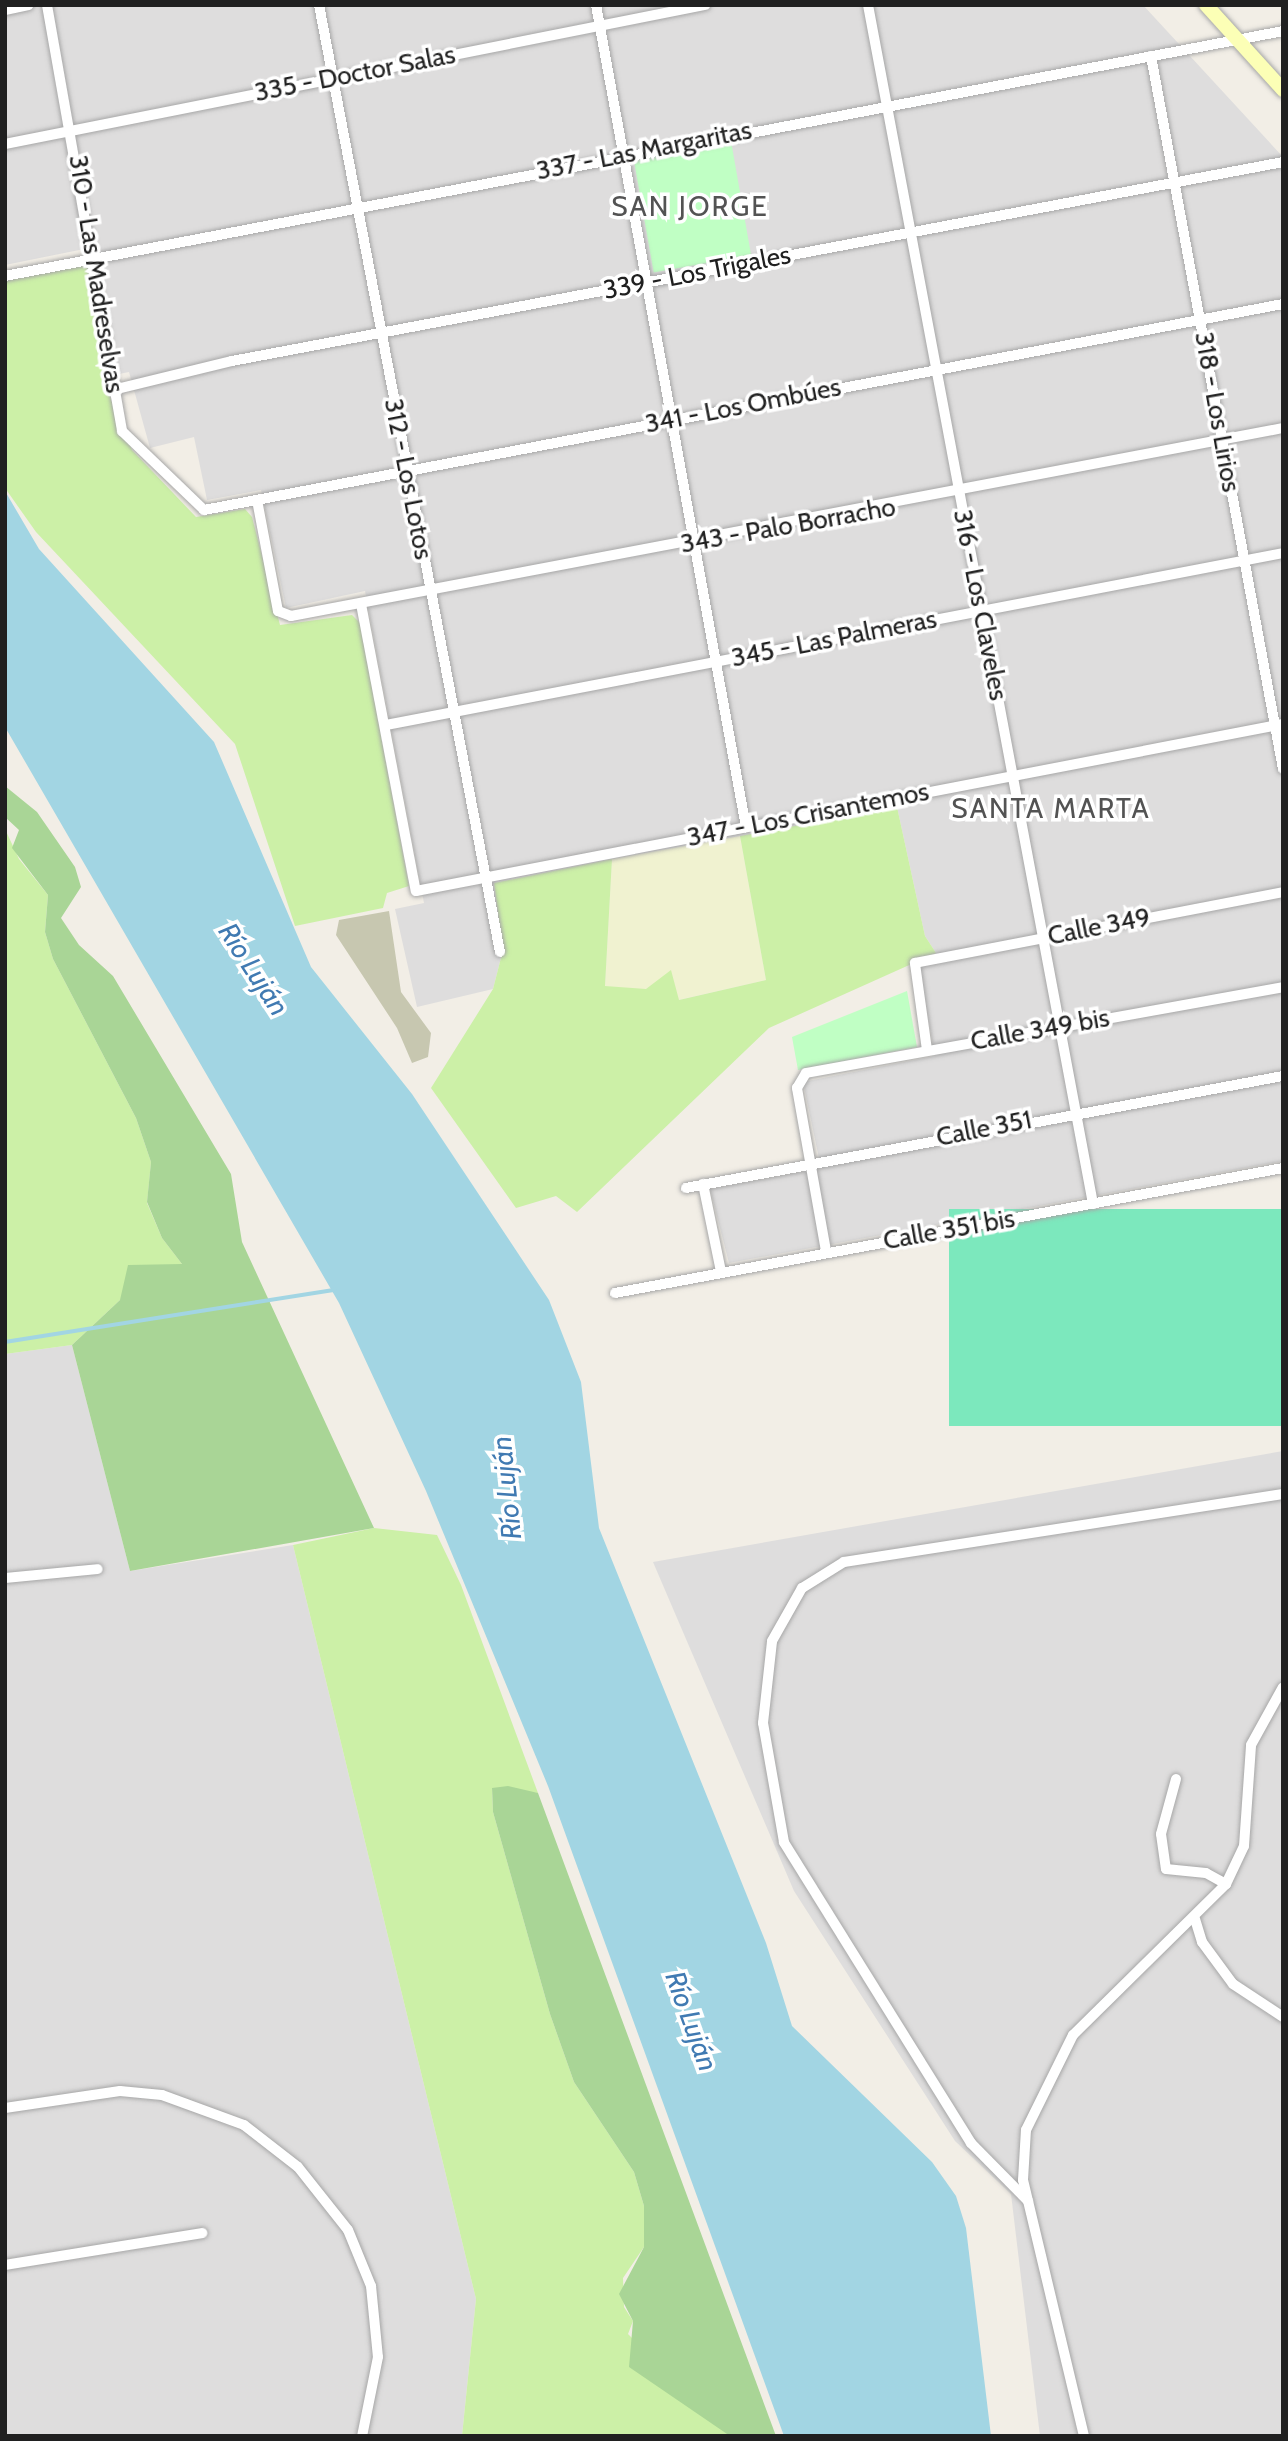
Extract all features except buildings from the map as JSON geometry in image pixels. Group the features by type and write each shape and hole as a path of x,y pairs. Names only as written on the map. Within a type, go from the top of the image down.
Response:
{"main road":[{"path":"1206,5 1283,90"}],"street":[{"path":"5,10 28,5"},
{"name":"310 - Las Madreselvas","path":"47,5 96,257 113,390 122,431 204,510"},
{"name":"312 - Los Lotos","path":"319,5 500,952"},
{"path":"596,5 644,283 746,827"},
{"name":"335 - Doctor Salas","path":"5,144 705,5"},
{"name":"316 - Los Claveles","path":"867,5 1093,1204"},
{"name":"337 - Las Margaritas","path":"5,276 623,155 1283,31"},
{"name":"318 - Los Lirios","path":"1151,56 1244,560 1279,725 1283,769"},
{"name":"339 - Los Trigales","path":"113,390 382,334 1283,162"},
{"name":"341 - Los Ombúes","path":"204,510 1283,304"},
{"name":"343 - Palo Borracho","path":"257,500 278,611 292,616 959,494 1283,428"},
{"name":"345 - Las Palmeras","path":"386,725 1283,553"},
{"path":"361,604 386,725"},
{"name":"347 - Los Crisantemos","path":"386,725 416,891 1279,725"},
{"name":"Calle 349","path":"927,1050 915,963 1283,892"},
{"name":"Calle 349 bis","path":"811,1163 799,1077 927,1050 1283,987"},
{"name":"Calle 351","path":"686,1188 1076,1111 1283,1076"},
{"path":"811,1163 826,1251"},
{"name":"Calle 351 bis","path":"615,1293 826,1251 1283,1168"},
{"path":"703,1184 721,1272"},
{"path":"1028,2201 971,2143 784,1842 763,1723 772,1640 802,1588 844,1562 1283,1494"},
{"path":"5,1578 98,1569"},
{"path":"1084,2436 1028,2201 1022,2159 1026,2130 1051,2071 1098,2008 1195,1919 1226,1884 1244,1846 1251,1745 1283,1687"},
{"path":"1176,1779 1166,1803 1162,1860 1174,1872 1198,1871 1226,1884"},
{"path":"1195,1919 1202,1942 1233,1983 1283,2017"},
{"path":"5,2108 120,2091 162,2095 244,2125 299,2167 348,2230 371,2286 378,2357 362,2436"},
{"path":"5,2265 202,2233"}],"shaded area":[{"path":"5,5 1143,5 1283,157 1283,1161 729,1263 710,1189 821,1168 803,1082 935,1056 917,957 936,953 925,936 897,807 495,883 503,950 493,989 417,1007 395,909 424,903 365,591 286,608 261,490 207,500 194,437 150,448 129,372 119,374 99,246 5,265"},
{"path":"740,836 766,980 678,1000 605,986 612,859"},
{"path":"389,911 401,992 431,1033 428,1057 412,1063 397,1028 336,935 339,920"},
{"path":"72,1345 130,1571 293,1545 476,2299 462,2436 5,2436 5,1354"},
{"path":"1283,1451 1283,2436 1040,2436 1011,2194 955,2141 794,1891 653,1562"}],"green space":[{"name":"SAN JORGE","path":"731,141 751,255 654,272 634,158"},
{"path":"91,264 107,390 132,450 196,517 245,509 252,517 280,625 352,615 360,623 409,886 387,893 383,908 295,926 235,744 36,532 5,488 5,281"},
{"path":"5,786 37,812 75,867 81,887 61,918 79,945 113,976 231,1174 242,1242 374,1528 130,1571 72,1345 120,1300 128,1265 182,1264 162,1238 147,1202 151,1162 136,1118 53,959 45,932 48,895 12,848 19,830 5,817"},
{"path":"897,807 925,936 936,953 769,1028 577,1212 556,1196 516,1208 431,1088 493,989 503,950 494,883 612,859 605,986 646,989 671,970 679,1000 766,980 740,836"},
{"path":"5,829 19,859 48,895 45,932 53,959 136,1118 151,1162 147,1203 162,1238 182,1264 120,1300 72,1345 5,1354"},
{"path":"907,991 917,1047 798,1070 792,1037"},
{"path":"949,1209 1283,1209 1283,1426 949,1426"},
{"path":"374,1528 437,1535 461,1585 538,1793 492,1789 493,1812 550,2014 574,2082 634,2172 644,2206 644,2247 623,2278 624,2307 633,2321 628,2334 730,2436 462,2436 476,2299 293,1545"},
{"path":"508,1786 538,1793 776,2436 730,2436 629,2367 633,2321 619,2294 644,2247 644,2206 634,2172 574,2082 550,2014 493,1812 492,1788"}],"water":[{"name":"Río Luján","path":"5,491 39,549 214,742 311,967 412,1094 549,1300 581,1382 599,1528 766,1943 792,2026 932,2162 956,2196 966,2228 991,2436 784,2436 548,1786 426,1491 339,1303 5,727"}],"waterway":[{"path":"5,1342 335,1290"}],"district":[{"name":"SAN JORGE","path":"690,206"},
{"name":"SANTA MARTA","path":"1051,808"}]}
